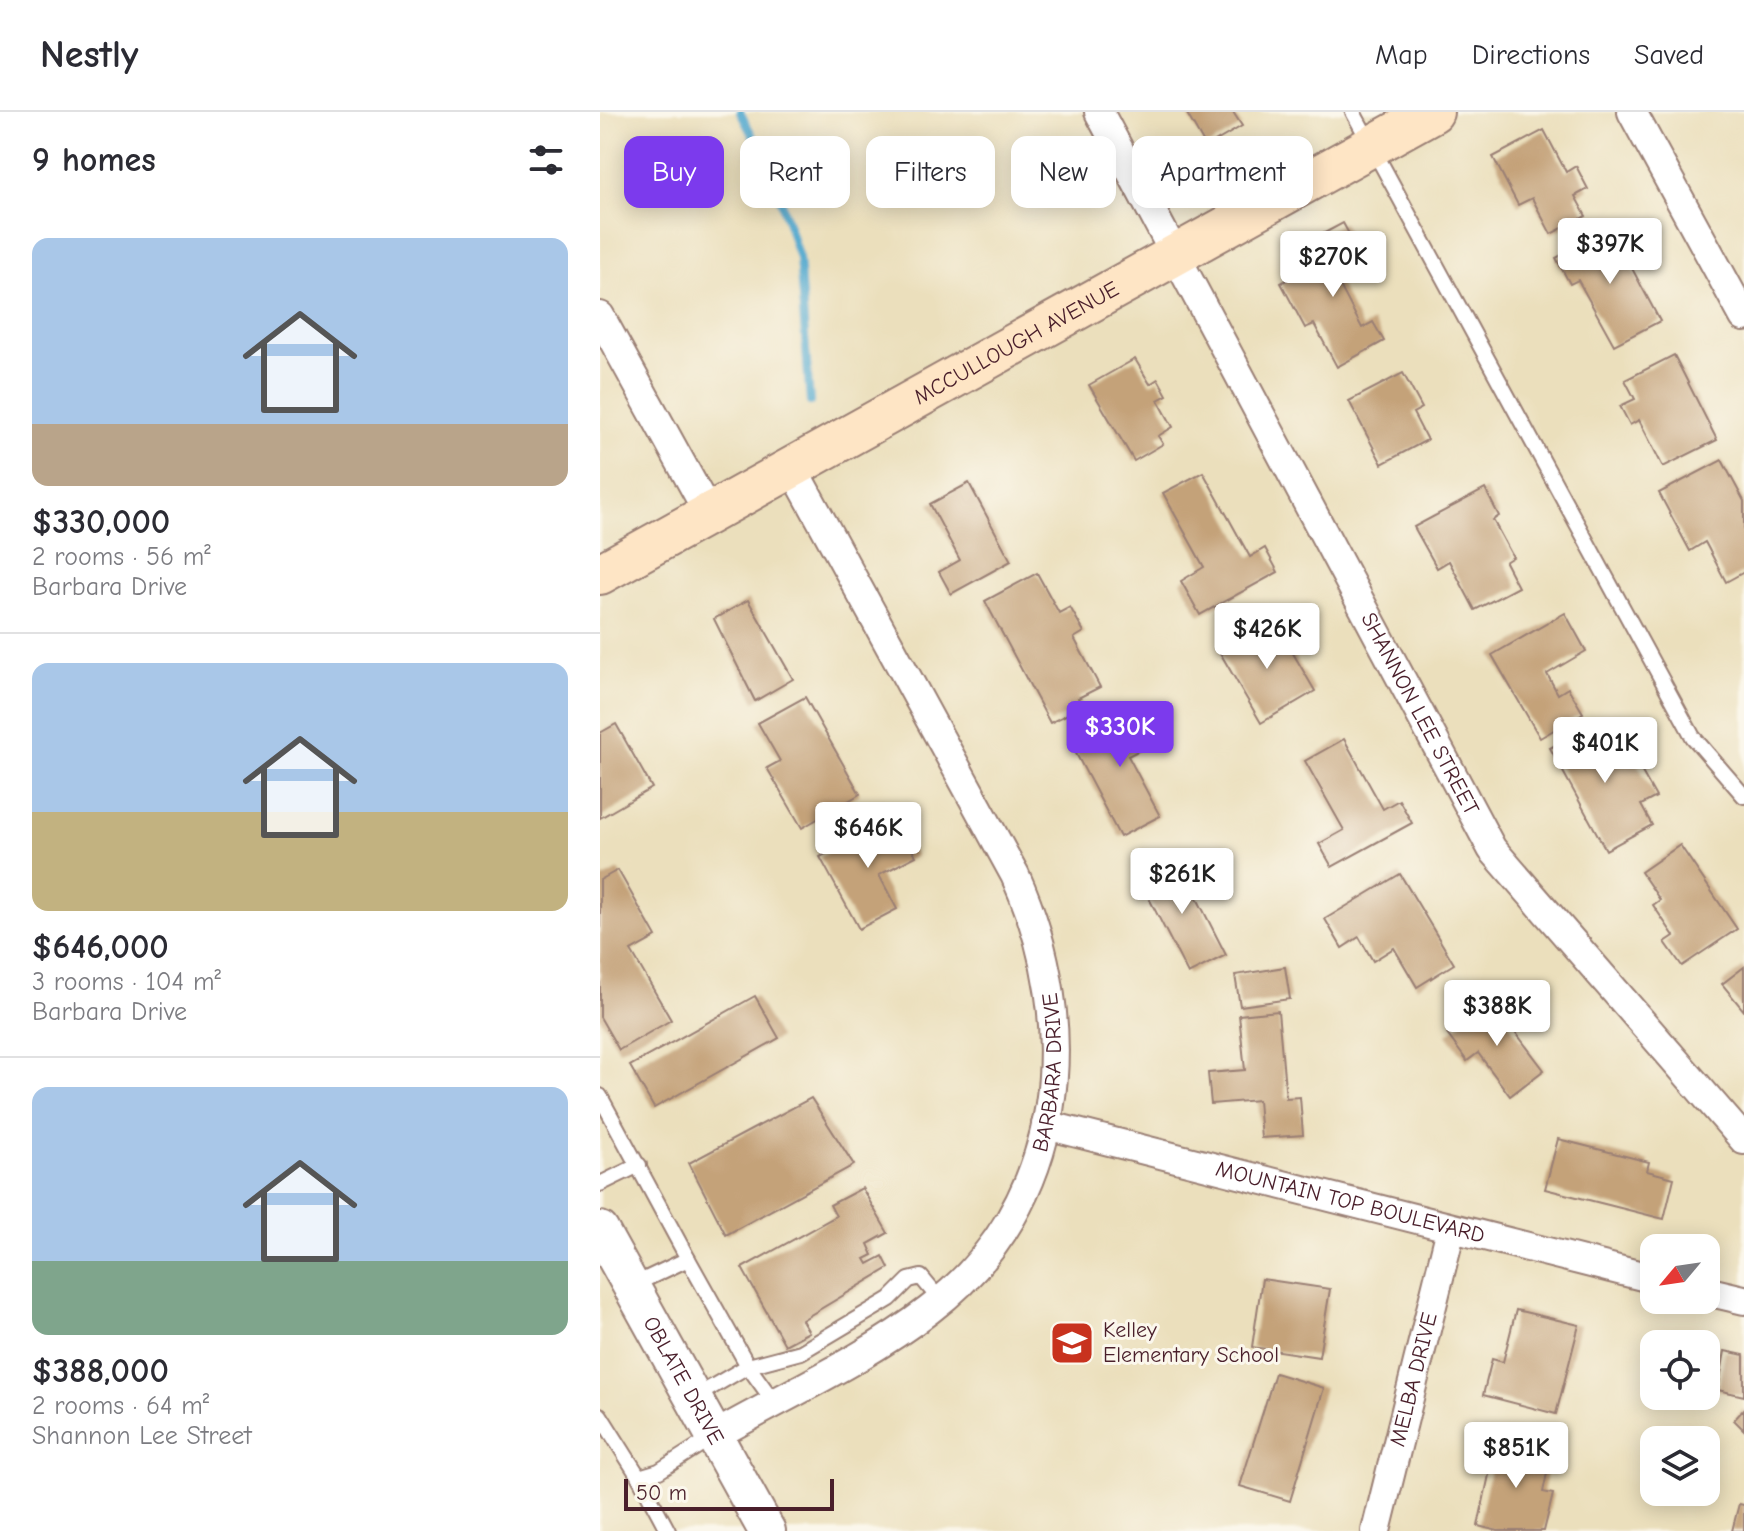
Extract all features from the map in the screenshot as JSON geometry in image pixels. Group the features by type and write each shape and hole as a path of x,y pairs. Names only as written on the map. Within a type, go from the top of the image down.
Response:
{"main road":[{"name":"MCCULLOUGH AVENUE","path":"600,574 1177,254 1362,129 1433,112"}],"street":[{"name":"SHANNON LEE STREET","path":"1099,112 1492,849 1744,1140"},
{"path":"1632,112 1744,317"},
{"path":"600,316 709,514"},
{"name":"BARBARA DRIVE","path":"714,1436 888,1339 940,1300 986,1253 1009,1222 1028,1188 1046,1125 1055,1063 1051,985 1031,910 792,467"},
{"name":"MOUNTAIN TOP BOULEVARD","path":"1046,1125 1640,1276"},
{"name":"MELBA DRIVE","path":"1376,1531 1451,1229"},
{"name":"OBLATE DRIVE","path":"600,1230 767,1531"},
{"path":"1720,1294 1744,1300"}],"lane":[{"path":"1362,129 1693,737 1744,796"},
{"path":"600,1096 748,1366 774,1402"},
{"path":"600,1184 639,1165"},
{"path":"631,1286 688,1259"},
{"path":"693,1398 748,1366 801,1352 890,1299 909,1280 921,1277 940,1300"},
{"path":"600,1415 668,1531"},
{"path":"639,1477 659,1471 714,1436"}],"building":[{"path":"1186,112 1233,112 1242,126 1225,136 1200,136"},
{"path":"1544,130 1566,172 1576,166 1588,189 1575,196 1586,216 1551,234 1532,198 1518,205 1493,157"},
{"path":"1343,223 1366,265 1337,280 1362,328 1373,322 1384,341 1337,367 1314,324 1305,328 1281,283 1328,258 1317,237"},
{"path":"1611,229 1660,321 1614,345 1578,280 1570,284 1556,258"},
{"path":"1674,355 1717,440 1663,467 1639,420 1630,425 1620,406 1635,399 1625,380"},
{"path":"1135,359 1150,384 1158,379 1167,395 1158,400 1173,427 1158,436 1163,444 1134,461 1089,385"},
{"path":"1403,373 1422,408 1413,413 1427,440 1382,464 1349,401"},
{"path":"1722,460 1744,501 1744,572 1726,582 1705,542 1690,551 1659,493"},
{"path":"1203,472 1250,557 1265,548 1278,572 1200,615 1181,581 1204,567 1163,493"},
{"path":"969,483 1011,561 951,594 939,572 960,560 930,504"},
{"path":"1485,489 1499,516 1493,520 1513,557 1505,562 1518,587 1475,610 1449,561 1437,568 1414,527"},
{"path":"1037,573 1059,613 1070,607 1084,632 1074,638 1100,687 1078,698 1082,707 1050,723 985,601"},
{"path":"748,600 793,679 755,701 714,619"},
{"path":"1565,613 1586,651 1547,674 1558,694 1568,688 1583,713 1540,738 1492,655"},
{"path":"1273,619 1315,691 1261,723 1219,651"},
{"path":"805,697 860,794 802,828 767,768 780,761 758,723"},
{"path":"1141,706 1159,740 1128,756 1160,816 1120,837 1071,744"},
{"path":"1598,722 1621,762 1633,756 1656,797 1641,805 1652,825 1606,850 1550,748"},
{"path":"616,724 652,788 600,818 600,733"},
{"path":"1344,739 1383,809 1399,800 1412,823 1332,867 1319,844 1344,830 1305,761"},
{"path":"895,817 916,856 879,875 897,909 859,929 820,857"},
{"path":"1680,845 1737,929 1682,966 1665,942 1674,936 1653,905 1660,900 1641,872"},
{"path":"1176,857 1226,955 1188,974 1138,877"},
{"path":"618,870 656,937 631,951 671,1020 619,1050 600,1017 600,880"},
{"path":"1400,874 1454,964 1417,987 1394,948 1373,961 1359,937 1342,948 1325,919"},
{"path":"1285,967 1290,999 1240,1006 1235,975"},
{"path":"1744,967 1744,1011 1722,984"},
{"path":"755,996 779,1038 654,1108 630,1066"},
{"path":"1492,1001 1544,1070 1510,1096 1478,1053 1467,1061 1447,1034"},
{"path":"1278,1011 1286,1098 1300,1097 1303,1135 1261,1138 1258,1100 1211,1104 1208,1073 1245,1070 1239,1015"},
{"path":"811,1098 854,1165 726,1235 689,1163"},
{"path":"1558,1139 1649,1162 1647,1171 1674,1178 1664,1219 1545,1189"},
{"path":"862,1188 888,1233 868,1244 873,1255 865,1259 868,1264 883,1256 889,1268 802,1320 809,1332 785,1345 742,1268 836,1216 830,1205"},
{"path":"1262,1279 1330,1289 1319,1357 1252,1347"},
{"path":"1516,1310 1579,1325 1556,1414 1483,1395 1492,1359 1503,1362"},
{"path":"1725,1351 1744,1355 1744,1396 1720,1390"},
{"path":"1275,1373 1324,1388 1290,1501 1240,1486"},
{"path":"1744,1409 1744,1430 1734,1420"},
{"path":"1491,1441 1551,1455 1543,1492 1553,1494 1544,1531 1498,1531 1478,1526 1492,1461 1486,1460"},
{"path":"1739,1504 1744,1505 1744,1531 1732,1531"}],"waterway":[{"path":"740,112 771,170 799,258 810,402"}],"place":[{"name":"Kelley Elementary School","path":"1072,1343"}]}
